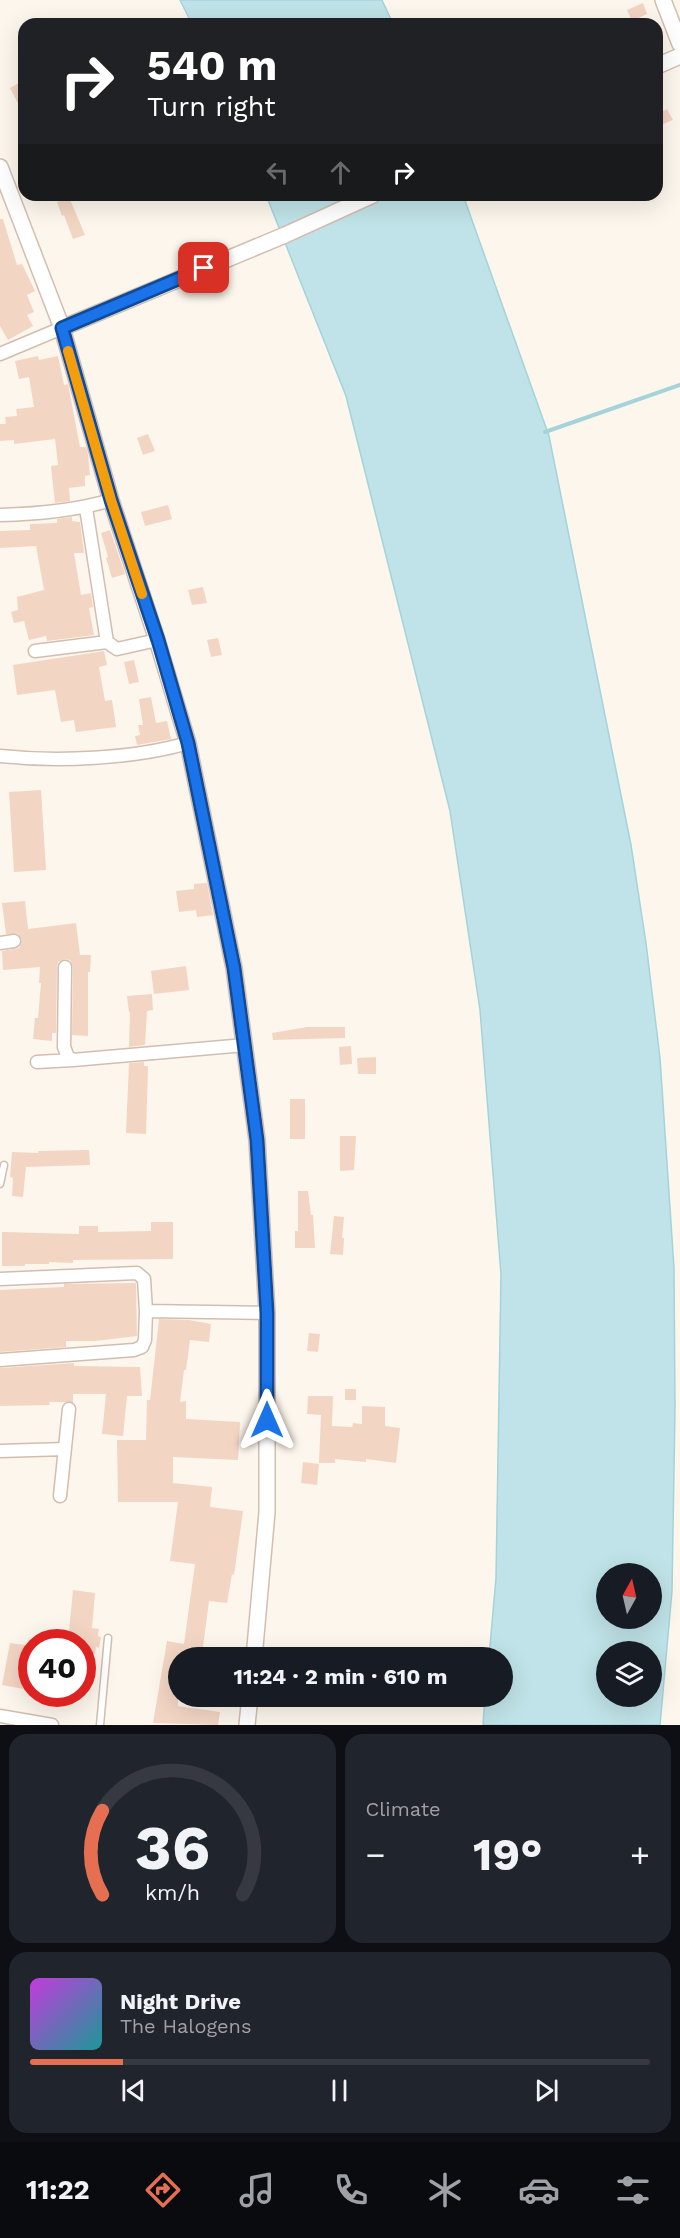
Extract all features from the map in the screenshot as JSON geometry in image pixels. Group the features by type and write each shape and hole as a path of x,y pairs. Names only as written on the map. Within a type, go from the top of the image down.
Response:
{"street":[{"path":"663,0 680,44"},
{"path":"663,63 680,56"},
{"path":"0,167 62,328 111,500 158,640 188,743 234,968 257,1140 267,1313 267,1512 255,1647"},
{"path":"0,354 285,235 360,201"},
{"path":"0,515 38,514 86,508 111,500"},
{"path":"86,508 107,642"},
{"path":"35,651 107,642 117,649 158,640"},
{"path":"0,756 25,759 104,756 162,751 188,743"},
{"path":"0,943 14,942"},
{"path":"65,967 64,1047 68,1058 73,1060"},
{"path":"37,1062 245,1045"},
{"path":"0,1279 137,1273 144,1279 146,1311 145,1340 142,1347 134,1350 0,1360"},
{"path":"146,1311 267,1313"},
{"path":"60,1496 69,1408"},
{"path":"0,1450 65,1449"},
{"path":"248,1725 249,1707"},
{"path":"0,1716 49,1725"}],"lane":[{"path":"0,1184 4,1165"},
{"path":"100,1725 108,1638"}],"water":[{"path":"180,0 382,0 390,18 189,18"},
{"path":"268,201 465,201 549,436 631,845 646,943 660,1058 674,1268 675,1408 672,1591 662,1703 662,1641 596,1641 596,1707 662,1707 660,1725 483,1725 484,1707 513,1707 513,1647 490,1647 496,1578 501,1274 480,1010 450,811 346,396"}],"building":[{"path":"643,3 647,14 638,18 631,18 627,10"},
{"path":"18,84 18,103 10,88"},
{"path":"667,109 673,120 663,124 663,111"},
{"path":"71,201 85,235 73,239 57,202"},
{"path":"0,219 3,219 17,265 22,264 35,291 27,295 34,312 27,315 33,326 8,340 0,326"},
{"path":"38,356 39,360 58,356 64,385 68,384 80,447 86,447 88,454 90,475 85,476 85,486 69,488 70,501 55,503 51,466 58,465 55,439 14,444 14,440 0,441 0,424 6,424 5,417 17,416 16,409 34,407 29,377 19,379 15,361"},
{"path":"148,434 155,451 143,455 137,438"},
{"path":"168,505 172,519 145,526 141,512"},
{"path":"72,517 72,521 80,522 84,553 74,553 81,595 91,593 93,607 89,608 94,635 47,641 46,636 29,640 24,621 14,623 11,612 18,610 17,597 44,590 36,546 0,548 0,531 30,530 30,524 57,523 57,519"},
{"path":"110,530 125,574 112,578 101,533"},
{"path":"203,587 207,603 192,605 188,590"},
{"path":"218,638 222,655 211,657 207,640"},
{"path":"104,651 107,665 99,667 105,701 112,700 116,727 76,732 74,720 61,722 55,690 17,695 13,665"},
{"path":"134,660 139,682 129,684 124,662"},
{"path":"151,697 156,723 167,721 171,739 137,745 135,736 140,735 138,725 143,725 139,699"},
{"path":"41,790 46,870 14,872 9,792"},
{"path":"207,883 213,915 197,917 196,910 179,912 176,891 194,889 194,884"},
{"path":"25,901 28,929 76,923 80,955 91,955 90,972 88,972 88,1036 72,1035 73,967 70,960 65,959 58,962 57,967 56,1033 52,1033 52,1041 33,1039 35,1018 38,1018 40,967 3,970 2,951 19,948 22,940 18,934 6,934 2,903"},
{"path":"186,966 189,990 154,994 151,971"},
{"path":"152,994 153,1010 147,1011 145,1045 129,1047 130,1012 127,996"},
{"path":"307,1027 345,1027 345,1038 273,1040 272,1033"},
{"path":"351,1046 352,1064 340,1065 339,1047"},
{"path":"376,1057 376,1074 358,1074 357,1058"},
{"path":"144,1062 144,1066 148,1066 146,1134 126,1133 129,1063"},
{"path":"290,1099 305,1099 305,1139 290,1139"},
{"path":"340,1136 356,1136 354,1170 340,1171"},
{"path":"89,1150 90,1165 26,1167 23,1197 12,1196 13,1178 10,1177 12,1152"},
{"path":"298,1191 308,1191 311,1215 313,1215 315,1248 295,1248 295,1231 298,1231"},
{"path":"334,1216 344,1217 343,1255 330,1254"},
{"path":"151,1222 173,1222 173,1259 73,1260 73,1263 49,1262 49,1264 2,1266 2,1232 79,1234 79,1226 98,1226 98,1232 151,1231"},
{"path":"136,1283 137,1336 95,1341 66,1341 66,1347 0,1352 0,1290 64,1287 64,1284"},
{"path":"159,1319 189,1320 211,1324 209,1342 190,1340 180,1402 186,1401 186,1419 240,1422 238,1460 173,1457 173,1483 212,1487 210,1507 243,1511 234,1575 232,1574 227,1603 209,1601 203,1647 168,1647 168,1707 220,1712 218,1725 153,1723 167,1641 184,1644 195,1564 170,1561 178,1502 118,1502 117,1440 146,1440 147,1400 150,1400"},
{"path":"309,1333 320,1334 318,1352 307,1351"},
{"path":"74,1363 74,1366 140,1367 142,1396 127,1396 123,1436 102,1434 106,1394 73,1394 73,1402 49,1402 50,1405 0,1406 0,1368"},
{"path":"345,1389 356,1389 356,1400 345,1400"},
{"path":"308,1396 333,1396 332,1426 352,1427 353,1423 362,1424 362,1406 385,1407 385,1426 400,1428 396,1463 366,1459 366,1462 335,1459 335,1463 319,1463 321,1415 307,1414"},
{"path":"303,1462 319,1464 317,1485 301,1483"},
{"path":"73,1590 95,1593 92,1628 99,1629 98,1636 101,1637 99,1648 96,1647 96,1629 69,1629"},
{"path":"10,1643 18,1644 18,1688 2,1685"}],"waterway":[{"path":"545,432 680,385"}],"slow traffic":[{"path":"68,351 111,500 142,594"}],"route":[{"path":"204,268 62,328 111,500 158,640 188,743 234,968 257,1140 267,1313 267,1420"}]}
